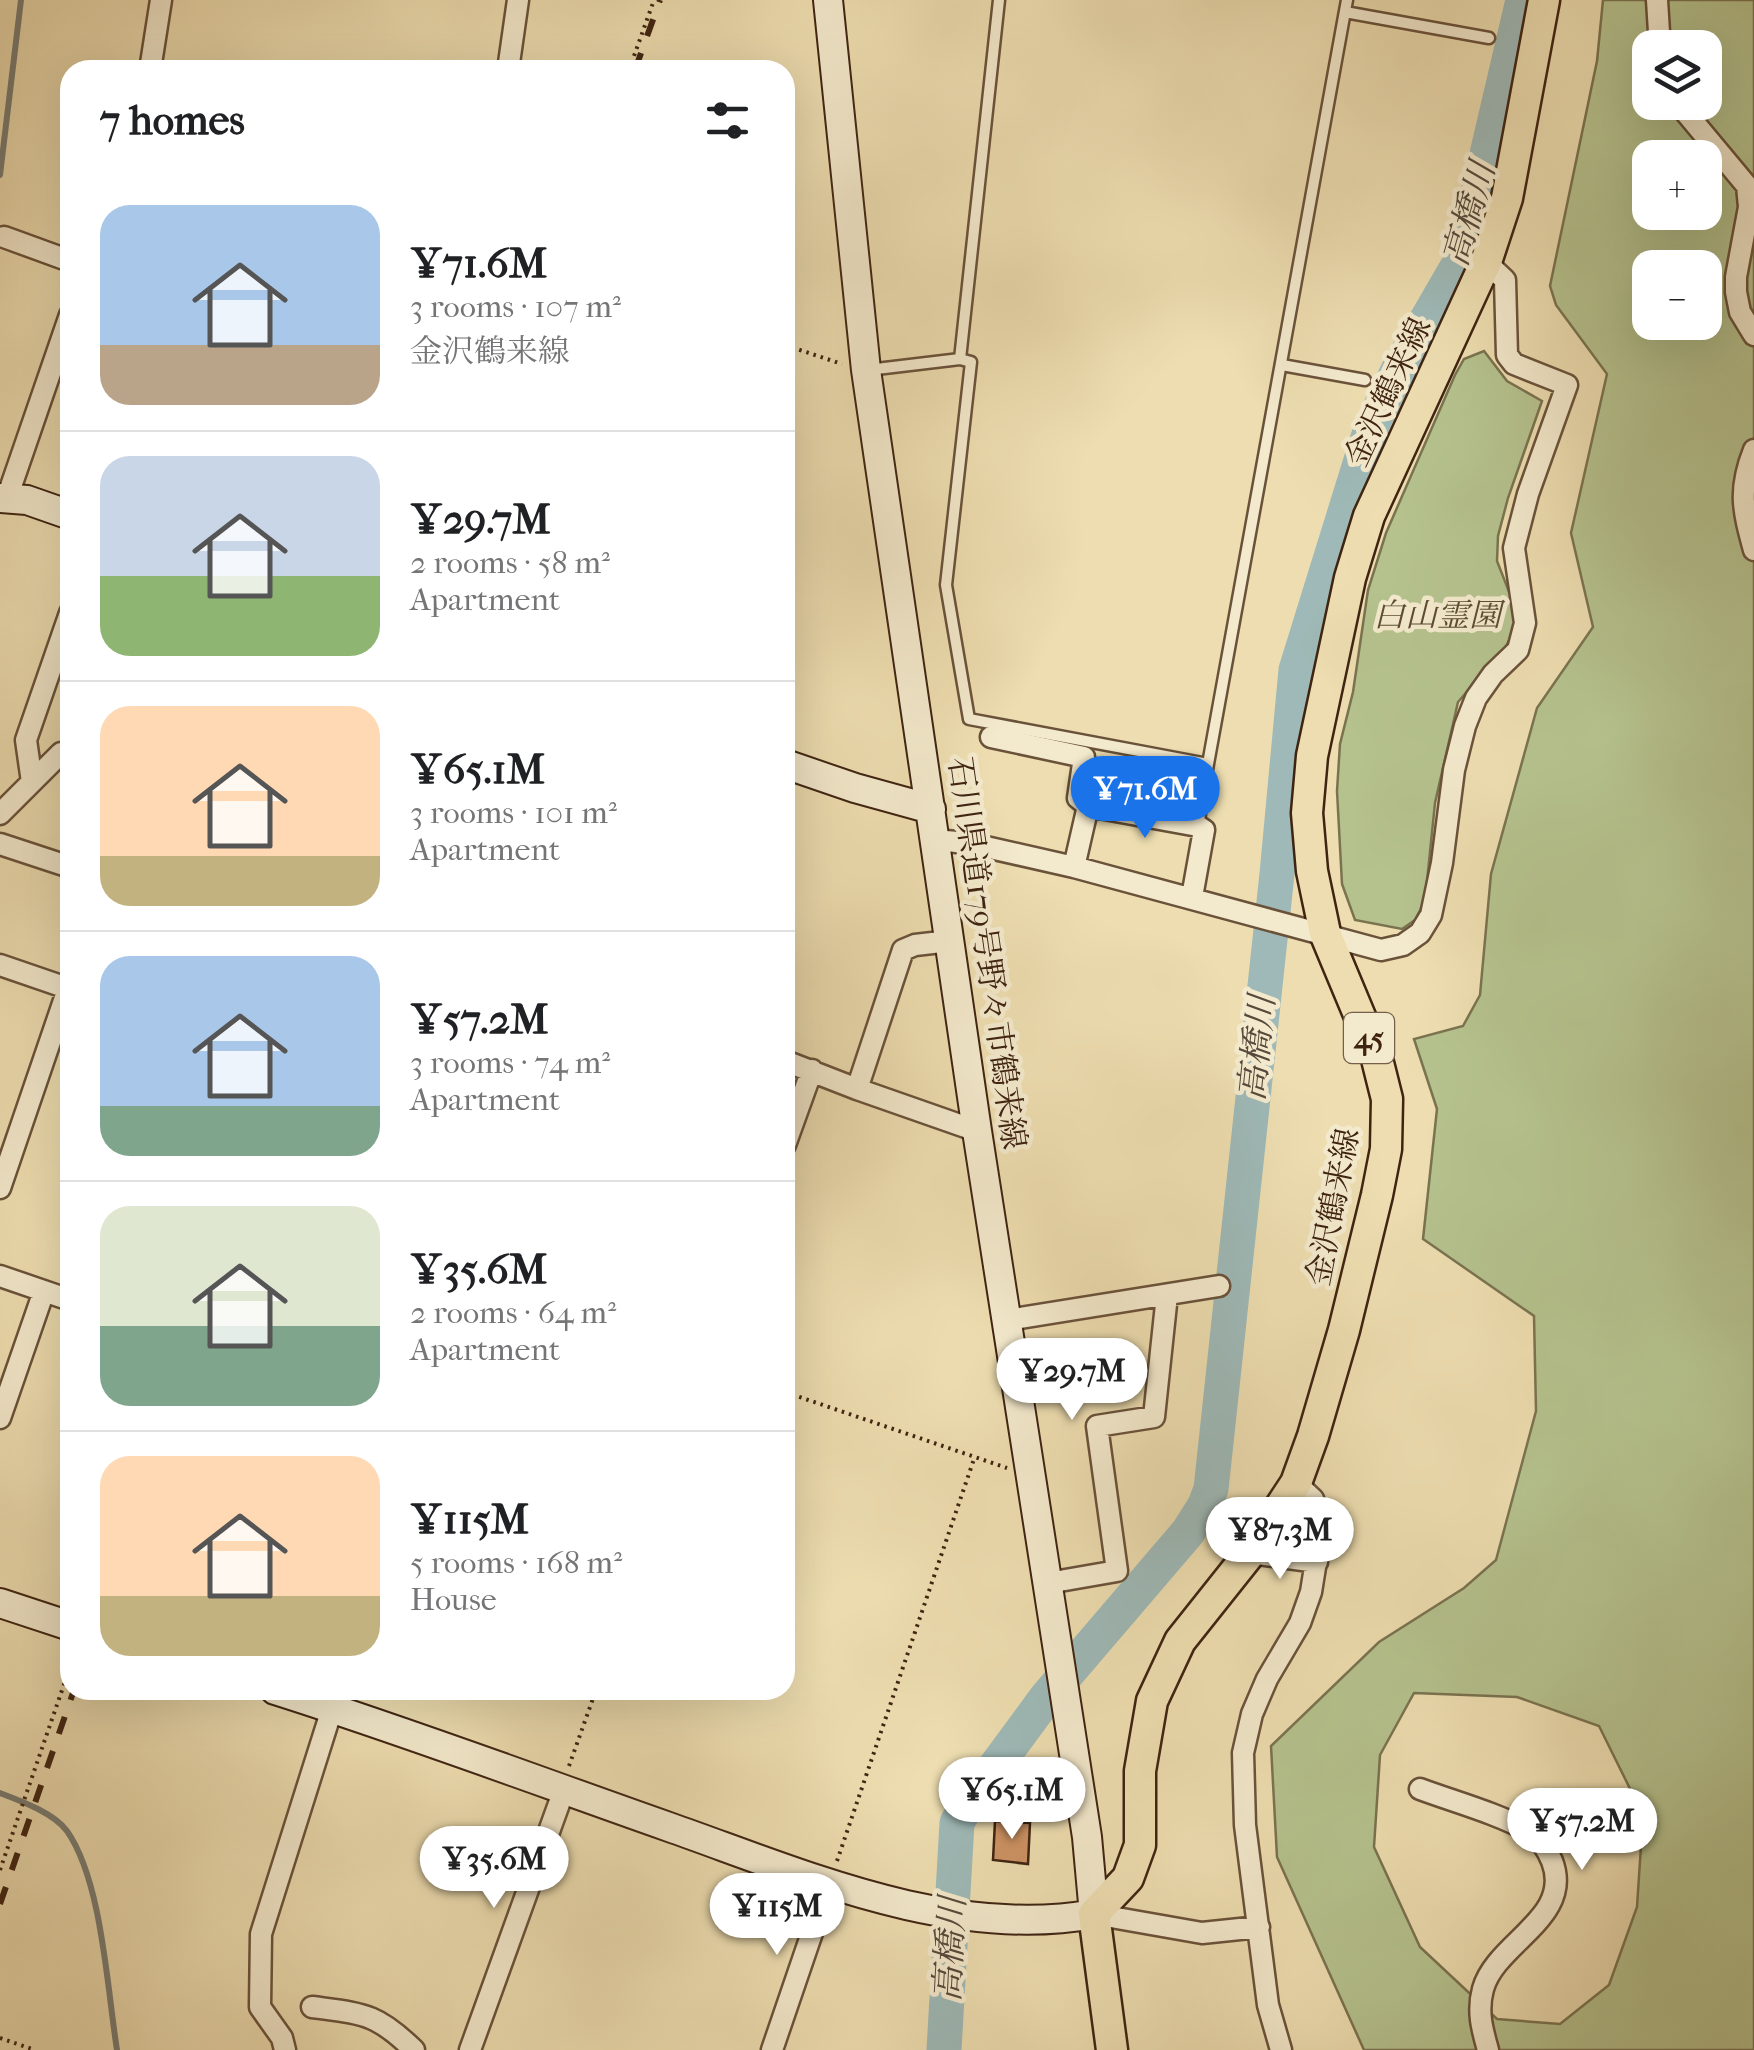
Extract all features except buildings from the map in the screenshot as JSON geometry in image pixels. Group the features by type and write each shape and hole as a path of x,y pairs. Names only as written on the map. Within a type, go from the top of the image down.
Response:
{"main road":[{"name":"石川県道179号野々市鶴来線","path":"828,0 866,370 977,1131 1087,1837 1094,1914"},
{"name":"金沢鶴来線","path":"1094,1914 1128,1878 1140,1845 1140,1771 1152,1701 1180,1641 1250,1553 1296,1482 1314,1436 1344,1330 1386,1149 1387,1099 1376,1055 1325,933 1312,872 1306,813 1312,756 1350,578 1370,516 1394,456 1486,262 1507,198 1544,0"},
{"path":"3,498 27,500 60,512"},
{"path":"795,767 931,809"},
{"path":"0,1603 60,1623"},
{"path":"338,1700 563,1789 829,1882 951,1913 1054,1921 1094,1914 1112,2050"}],"street":[{"path":"151,60 160,0"},
{"path":"509,60 518,0"},
{"path":"1657,0 1659,30"},
{"path":"1692,120 1746,186 1749,207 1736,292 1740,312 1754,335"},
{"path":"4,238 60,257"},
{"path":"934,840 968,843 1074,867 1382,950 1403,945 1420,933 1438,891 1454,770 1466,726 1476,698 1493,674 1518,650 1525,623 1514,548 1528,494 1567,385 1514,364 1507,355 1505,280 1486,262"},
{"path":"3,498 60,342"},
{"path":"1754,450 1743,477 1742,506 1754,550"},
{"path":"32,782 26,740 60,643"},
{"path":"991,737 1084,756 1078,798 1088,806 1204,830 1192,897"},
{"path":"0,814 60,754"},
{"path":"1074,867 1088,806"},
{"path":"0,844 60,864"},
{"path":"857,1089 903,950 950,941"},
{"path":"0,965 60,984"},
{"path":"0,1188 60,1013"},
{"path":"795,1064 977,1131"},
{"path":"795,1117 812,1070"},
{"path":"0,1276 60,1297"},
{"path":"1008,1320 1220,1286"},
{"path":"0,1418 6,1380 44,1291"},
{"path":"1048,1583 1117,1571 1097,1426 1154,1417 1167,1295"},
{"path":"1281,2050 1268,2005 1258,1928 1245,1826 1243,1752 1252,1714 1267,1679 1300,1623 1317,1562 1322,1524 1313,1499 1296,1482"},
{"path":"1250,1553 1317,1562"},
{"path":"285,2050 282,2038 260,2007 261,1934 335,1700"},
{"path":"470,2050 563,1789"},
{"path":"1420,1789 1532,1832 1549,1854 1557,1874 1552,1900 1525,1936 1497,1959 1483,1987 1479,2013 1488,2050"},
{"path":"772,2050 829,1882"},
{"path":"1094,1914 1202,1933 1258,1928"},
{"path":"312,2007 357,2013 386,2023 414,2050"}],"lane":[{"path":"960,359 998,0"},
{"path":"1198,826 1346,6 1489,38"},
{"path":"866,370 960,359 971,362 946,585 969,719 1208,764"},
{"path":"1282,365 1365,380"}],"path":[{"path":"633,60 654,0"},
{"path":"795,348 866,370"},
{"path":"795,1396 974,1459 1032,1475"},
{"path":"829,1882 974,1459"},
{"path":"0,1870 60,1696"},
{"path":"563,1789 593,1700"},
{"path":"0,2038 36,2050"}],"green space":[{"path":"1603,0 1754,0 1754,2050 1364,2050 1277,1857 1271,1746 1379,1642 1464,1588 1496,1560 1536,1411 1534,1316 1423,1239 1437,1109 1414,1039 1463,1026 1480,995 1491,874 1537,708 1593,627 1571,533 1607,374 1556,305 1550,286 1597,61","holes":["1414,1693 1517,1697 1599,1726 1643,1815 1637,1907 1609,1985 1560,2024 1497,2019 1420,1947 1374,1847 1380,1755"]},
{"name":"白山霊園","path":"1484,351 1507,381 1542,401 1498,536 1497,561 1515,607 1517,625 1505,648 1458,702 1435,803 1425,901 1415,920 1402,929 1355,920 1342,884 1337,791 1340,744 1353,692 1368,590 1386,533 1455,375 1464,359"}],"waterway":[{"path":"0,175 21,0"},
{"name":"高橋川","path":"944,2050 957,1823 1046,1698 1188,1532 1211,1489 1296,670 1372,425 1401,364 1463,257 1523,0"},
{"path":"0,1793 54,1819 67,1831 79,1852 96,1906 117,2050"}],"railway":[{"path":"639,60 660,0"},
{"path":"0,1904 71,1700"}]}
